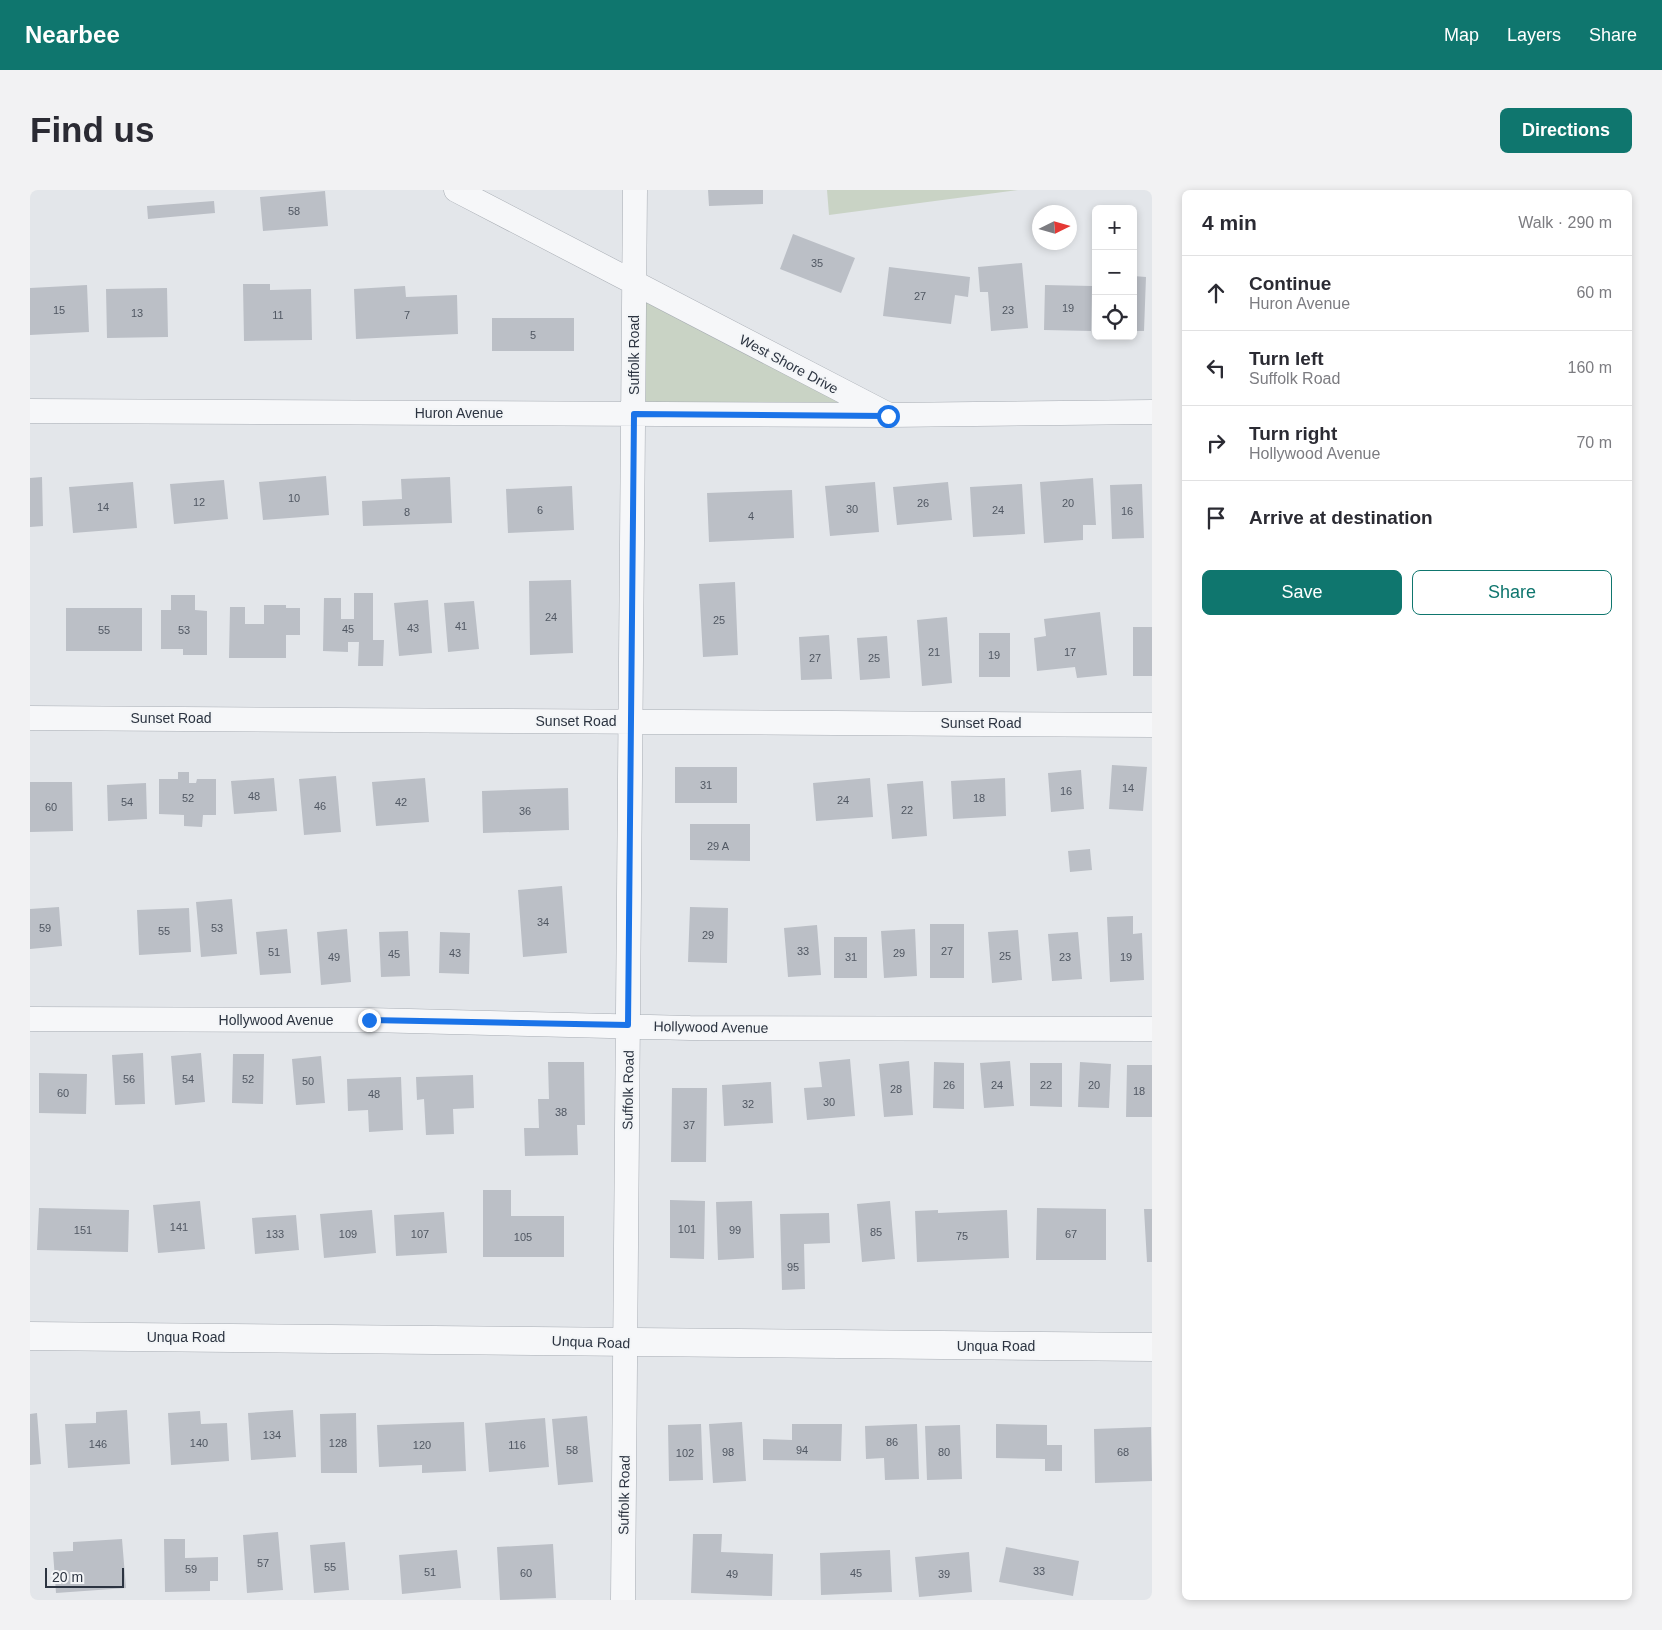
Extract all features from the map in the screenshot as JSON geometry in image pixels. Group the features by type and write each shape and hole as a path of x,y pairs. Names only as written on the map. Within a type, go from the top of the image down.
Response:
{"street":[{"name":"West Shore Drive","path":"456,190 888,416 1152,412"},
{"name":"Suffolk Road","path":"623,1600 635,190"},
{"name":"Huron Avenue","path":"30,411 888,416"},
{"name":"Sunset Road","path":"30,718 1152,724"},
{"name":"Hollywood Avenue","path":"30,1019 369,1020 690,1028 1152,1029"},
{"name":"Unqua Road","path":"30,1336 548,1340 625,1344 1152,1348"}],"green space":[{"path":"827,190 1018,190 829,215"},
{"path":"641,292 865,410 640,409"}],"building":[{"path":"708,190 763,190 763,204 709,206"},
{"path":"325,191 328,226 263,231 260,197"},
{"path":"214,201 215,213 148,219 147,206"},
{"path":"793,234 855,258 841,293 780,269"},
{"path":"1022,263 1028,328 991,331 988,292 980,292 978,267"},
{"path":"889,267 970,277 968,297 955,295 951,324 883,316"},
{"path":"1137,276 1146,277 1144,331 1137,331"},
{"path":"243,284 270,284 270,290 311,289 312,340 244,341"},
{"path":"87,285 89,332 30,335 30,288"},
{"path":"1045,285 1092,286 1091,331 1044,330"},
{"path":"405,286 406,297 457,295 458,334 356,339 354,289"},
{"path":"167,288 168,337 107,338 106,289"},
{"path":"492,318 574,318 574,351 492,351"},
{"path":"326,476 329,515 263,520 259,482"},
{"path":"42,477 43,526 30,527 30,478"},
{"path":"450,477 452,523 363,526 362,501 402,499 401,479"},
{"path":"1093,478 1096,525 1083,525 1083,540 1044,543 1040,482"},
{"path":"224,480 228,519 174,524 170,484"},
{"path":"133,482 137,528 73,533 69,487"},
{"path":"875,482 879,532 830,536 825,486"},
{"path":"948,482 952,520 897,525 893,487"},
{"path":"1022,484 1025,534 973,537 970,487"},
{"path":"1142,484 1144,538 1112,539 1110,485"},
{"path":"572,486 574,530 508,533 506,489"},
{"path":"792,490 794,538 709,542 707,493"},
{"path":"571,580 573,653 530,655 529,581"},
{"path":"735,582 738,655 703,657 699,584"},
{"path":"354,593 373,593 373,640 384,640 383,666 358,666 359,642 348,642 348,652 323,651 324,598 341,598 341,619 354,619"},
{"path":"171,595 195,595 195,610 207,611 207,655 183,655 183,649 161,649 161,610 171,610"},
{"path":"428,600 432,653 399,656 394,603"},
{"path":"474,601 479,649 448,652 444,603"},
{"path":"264,605 286,605 286,608 300,608 300,635 286,635 286,658 229,658 230,607 245,607 245,624 264,624"},
{"path":"66,608 142,608 142,651 66,651"},
{"path":"1100,612 1107,675 1077,678 1075,667 1037,671 1034,638 1046,636 1044,619"},
{"path":"947,617 952,683 922,686 917,620"},
{"path":"1133,627 1152,627 1152,676 1133,676"},
{"path":"979,633 1010,633 1010,677 979,677"},
{"path":"829,635 832,679 801,680 799,637"},
{"path":"887,636 890,678 860,680 857,638"},
{"path":"1112,765 1147,767 1143,811 1109,809"},
{"path":"675,767 737,767 737,803 675,803"},
{"path":"1081,770 1084,809 1051,812 1048,773"},
{"path":"178,772 189,772 189,783 196,783 197,779 216,779 216,815 203,815 202,827 184,826 184,815 159,814 159,779 178,779"},
{"path":"336,776 341,832 304,835 299,779"},
{"path":"274,778 277,811 234,814 231,781"},
{"path":"425,778 429,822 376,826 372,782"},
{"path":"870,778 873,817 816,821 813,783"},
{"path":"1005,778 1006,816 953,819 951,781"},
{"path":"923,781 927,836 892,839 887,784"},
{"path":"30,782 72,782 73,831 30,832"},
{"path":"146,783 147,819 108,821 107,785"},
{"path":"568,788 569,830 483,833 482,791"},
{"path":"690,824 750,824 750,861 690,860"},
{"path":"1090,849 1092,870 1070,872 1068,851"},
{"path":"562,886 567,953 523,957 518,890"},
{"path":"232,899 237,954 201,957 196,902"},
{"path":"59,907 62,946 30,949 30,909"},
{"path":"690,907 728,908 727,963 688,962"},
{"path":"189,908 191,952 139,955 137,910"},
{"path":"1133,916 1133,934 1142,933 1144,980 1110,982 1107,917"},
{"path":"930,924 964,924 964,978 930,978"},
{"path":"817,925 821,975 788,977 784,928"},
{"path":"287,929 291,973 260,975 256,932"},
{"path":"347,929 351,982 321,985 317,932"},
{"path":"915,929 917,976 884,978 881,931"},
{"path":"1018,930 1022,980 992,983 988,932"},
{"path":"408,931 410,976 381,977 379,932"},
{"path":"440,932 470,933 469,974 439,973"},
{"path":"1078,932 1082,979 1052,981 1048,934"},
{"path":"834,937 867,937 867,978 834,978"},
{"path":"143,1053 145,1104 115,1105 112,1055"},
{"path":"201,1053 205,1102 175,1105 171,1056"},
{"path":"233,1054 264,1054 263,1104 232,1103"},
{"path":"321,1056 325,1103 296,1105 292,1059"},
{"path":"850,1059 855,1116 807,1120 804,1088 822,1087 819,1062"},
{"path":"909,1061 913,1115 884,1117 879,1064"},
{"path":"1010,1061 1014,1106 984,1108 980,1063"},
{"path":"548,1062 584,1062 585,1125 577,1125 578,1155 525,1156 524,1128 539,1128 538,1099 549,1099"},
{"path":"934,1062 964,1063 964,1109 933,1108"},
{"path":"1080,1062 1111,1064 1109,1108 1078,1107"},
{"path":"1030,1063 1062,1063 1062,1107 1030,1106"},
{"path":"1127,1065 1152,1065 1152,1117 1126,1117"},
{"path":"39,1073 87,1074 86,1114 39,1113"},
{"path":"473,1075 474,1108 453,1109 454,1134 426,1135 424,1099 417,1100 416,1077"},
{"path":"401,1077 403,1130 369,1132 368,1110 348,1111 347,1079"},
{"path":"771,1082 773,1123 724,1126 722,1085"},
{"path":"672,1088 707,1088 706,1162 671,1162"},
{"path":"483,1190 511,1190 511,1216 564,1216 564,1257 483,1257"},
{"path":"670,1200 705,1201 704,1259 670,1258"},
{"path":"200,1201 205,1249 158,1253 153,1205"},
{"path":"752,1201 754,1258 718,1260 716,1202"},
{"path":"890,1201 895,1259 862,1262 857,1204"},
{"path":"39,1208 129,1210 128,1252 37,1250"},
{"path":"1037,1208 1106,1209 1106,1260 1036,1260"},
{"path":"1144,1209 1152,1209 1152,1262 1147,1262"},
{"path":"372,1210 376,1253 324,1258 320,1214"},
{"path":"938,1210 938,1213 1007,1210 1009,1258 917,1262 915,1211"},
{"path":"444,1212 447,1253 396,1256 394,1215"},
{"path":"829,1213 830,1243 804,1244 805,1289 782,1290 780,1214"},
{"path":"296,1215 299,1250 255,1254 252,1218"},
{"path":"127,1410 130,1464 68,1468 65,1424 96,1423 96,1412"},
{"path":"293,1410 296,1457 251,1460 248,1413"},
{"path":"200,1411 201,1424 227,1423 229,1461 171,1465 168,1413"},
{"path":"37,1413 41,1464 30,1465 30,1414"},
{"path":"356,1413 357,1473 321,1473 320,1414"},
{"path":"587,1416 593,1482 558,1485 552,1419"},
{"path":"545,1418 549,1467 489,1472 485,1423"},
{"path":"464,1422 466,1471 422,1473 422,1465 379,1467 377,1425"},
{"path":"742,1422 746,1481 713,1483 709,1424"},
{"path":"701,1424 703,1480 669,1481 668,1425"},
{"path":"792,1424 842,1424 841,1461 763,1460 763,1439 792,1440"},
{"path":"917,1424 919,1479 885,1480 884,1458 866,1459 865,1426"},
{"path":"996,1424 1047,1425 1047,1445 1062,1445 1062,1471 1045,1471 1045,1459 996,1458"},
{"path":"960,1425 962,1479 927,1480 925,1426"},
{"path":"1151,1427 1152,1481 1095,1483 1094,1429"},
{"path":"278,1532 283,1590 247,1593 243,1535"},
{"path":"693,1534 722,1534 721,1552 773,1554 772,1596 691,1593"},
{"path":"122,1539 126,1588 56,1593 53,1552 73,1551 73,1542"},
{"path":"164,1539 185,1539 185,1558 218,1557 218,1581 210,1581 210,1591 165,1592"},
{"path":"345,1542 349,1590 314,1593 310,1545"},
{"path":"553,1544 556,1598 500,1600 497,1547"},
{"path":"1006,1547 1079,1561 1073,1596 999,1582"},
{"path":"457,1550 461,1588 402,1594 399,1555"},
{"path":"890,1550 892,1592 821,1595 820,1553"},
{"path":"969,1552 972,1592 919,1597 915,1557"}],"route":[{"path":"369,1020 628,1025 634,414 888,416"}]}
